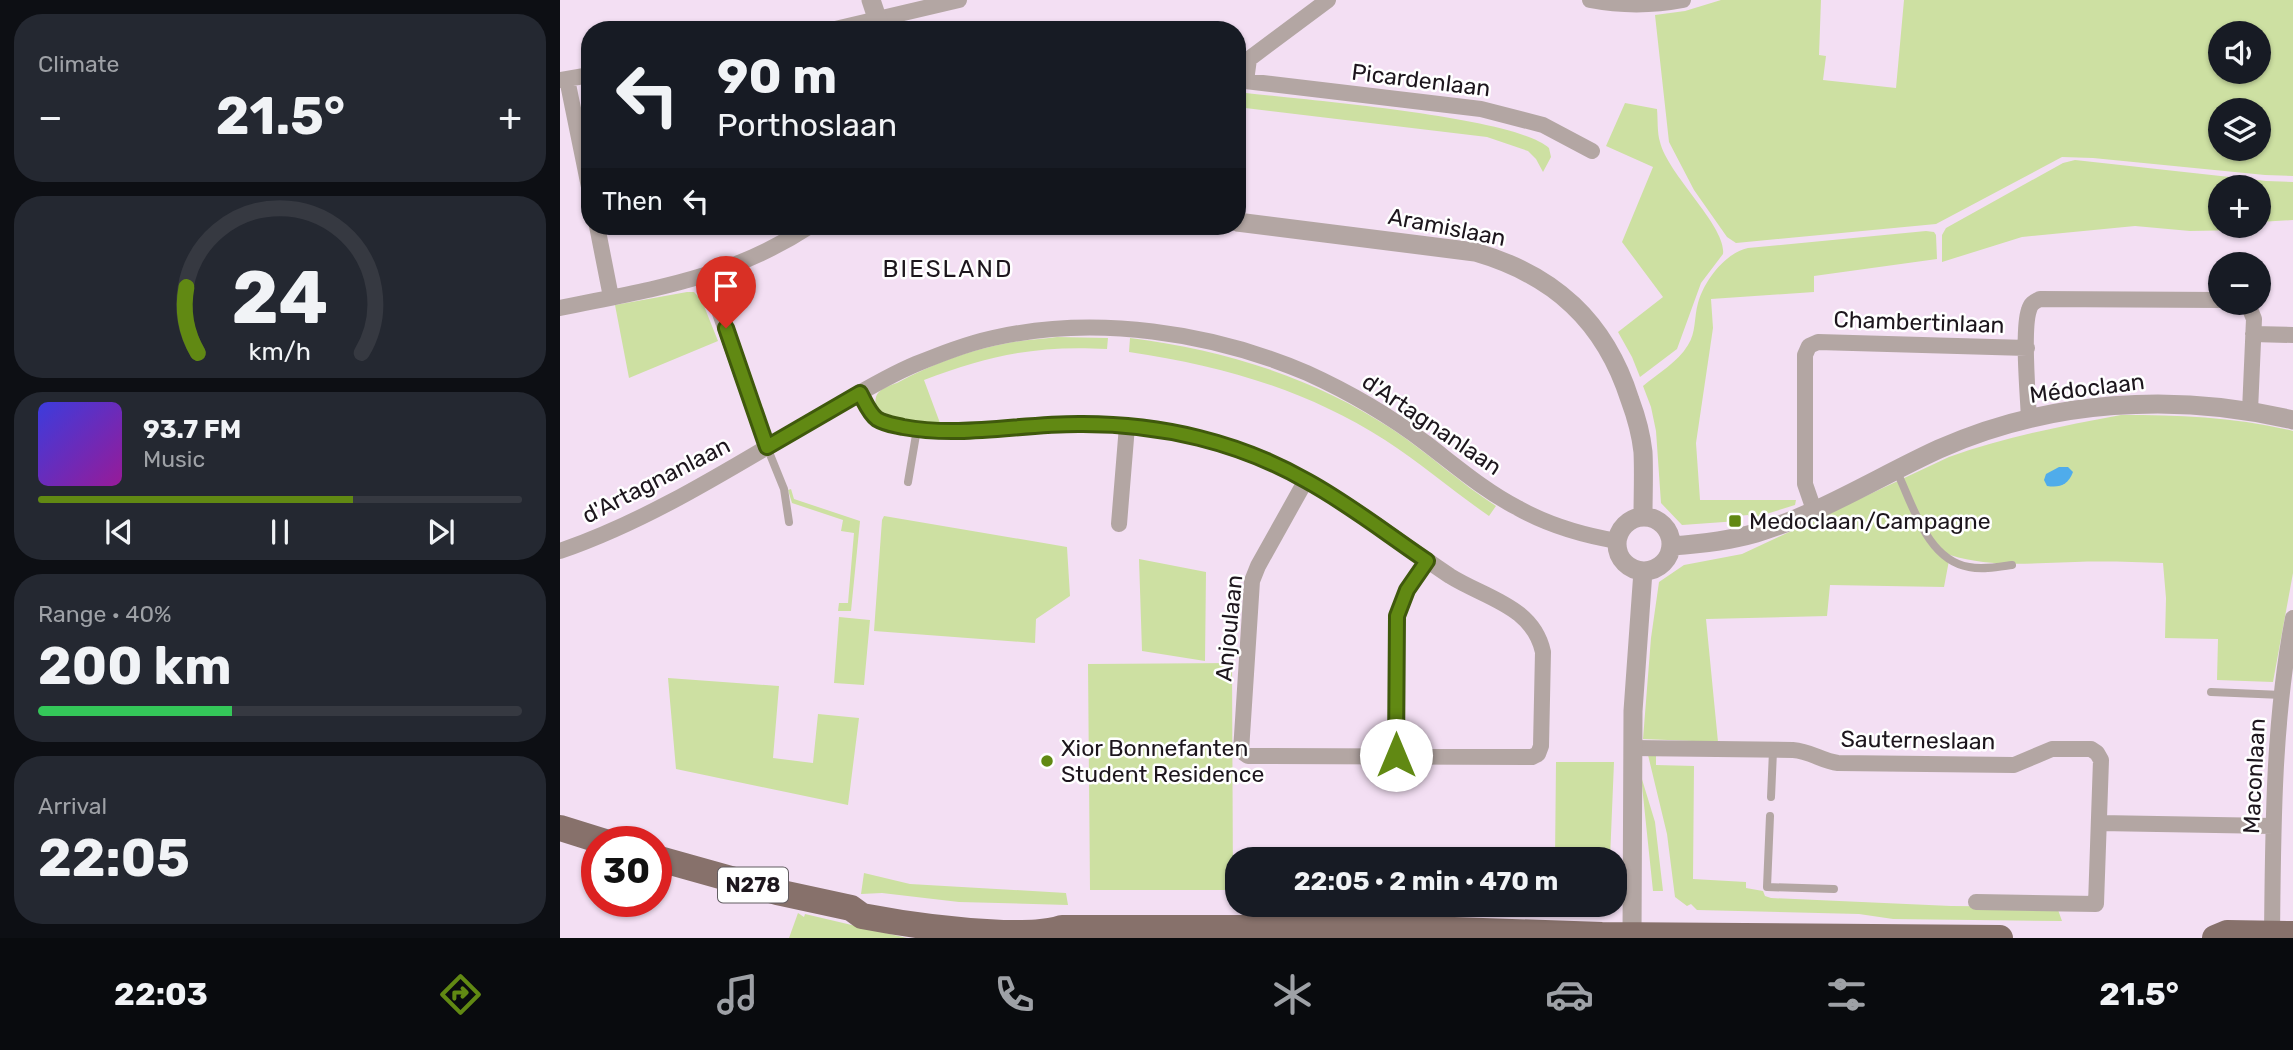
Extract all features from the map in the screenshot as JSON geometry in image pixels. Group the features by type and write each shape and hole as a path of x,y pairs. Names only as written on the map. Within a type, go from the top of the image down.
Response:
{"main road":[{"path":"560,828 581,835"},
{"name":"N278","path":"672,862 777,892 851,908 864,906 967,930 1051,924 1062,928 1454,930 1639,937 2000,938"},
{"path":"2215,938 2227,933 2279,935"}],"street":[{"path":"871,0 878,21"},
{"path":"892,21 959,0"},
{"path":"1246,68 1249,59 1328,0"},
{"path":"1590,0 1651,5 1683,0"},
{"path":"581,77 563,80 581,155"},
{"name":"Picardenlaan","path":"1246,80 1481,108 1525,118 1592,151"},
{"name":"Aramislaan","path":"1246,223 1475,252 1518,267 1553,287 1570,301 1599,333 1624,383 1643,451 1643,516"},
{"path":"599,235 611,297"},
{"path":"560,307 707,276 760,254 794,235"},
{"path":"707,276 767,447"},
{"name":"Chambertinlaan","path":"2029,419 2026,348 2028,312 2032,303 2040,299 2208,300"},
{"path":"2250,411 2253,315"},
{"name":"d'Artagnanlaan","path":"560,551 648,515 860,393 914,365 977,342 1013,334 1049,330 1118,329 1199,339 1245,350 1323,381 1381,412 1472,480 1519,509 1562,528 1617,541"},
{"path":"2253,334 2293,335"},
{"name":"Chambertinlaan","path":"1814,510 1805,484 1805,355 1809,346 1818,342 2026,348"},
{"path":"860,393 872,414 881,421 917,429 966,432 1063,424 1167,430 1250,454 1306,480 1471,589 1519,613 1535,629 1543,652 1541,746 1538,754 1532,757 1396,755 1397,616 1407,590 1427,561"},
{"name":"Médoclaan","path":"1672,546 1742,537 1779,525 1958,442 2029,419 2133,404 2171,404 2250,411 2293,420"},
{"path":"1119,524 1127,426"},
{"name":"Anjoulaan","path":"1306,480 1252,581 1241,751 1248,755 1396,755"},
{"path":"1643,516 1664,524 1669,530 1672,546 1669,556 1662,564 1643,571 1623,561 1619,555 1617,541 1625,524 1643,516"},
{"path":"1639,937 1643,818 1634,788 1632,748 1637,629 1643,571"},
{"name":"Maconlaan","path":"2279,935 2273,825 2288,695 2293,618"},
{"name":"Sauterneslaan","path":"1632,748 1803,751 1838,763 2014,765 2052,749 2091,749 2097,753 2101,760 2096,904 1976,902"},
{"path":"2100,823 2273,825"}],"lane":[{"path":"908,482 917,429"},
{"path":"767,447 784,489 789,522"},
{"path":"1896,470 1926,533 1940,552 1958,564 1971,568 2012,565"},
{"path":"2211,692 2288,695"},
{"path":"1771,797 1773,751"},
{"path":"1770,816 1767,887 1834,889"}],"green space":[{"path":"1721,0 1821,0 1819,55 1826,56 1823,80 1896,88 1904,0 2293,0 2293,176 2062,157 1936,224 1736,243 1727,237 1694,190 1669,142 1655,15 1685,11"},
{"path":"1246,93 1352,104 1494,127 1528,137 1549,148 1551,157 1543,172 1528,151 1487,137 1246,108"},
{"path":"1625,103 1657,109 1659,138 1665,155 1716,230 1722,243 1723,254 1701,283 1677,349 1640,377 1618,332 1663,297 1622,242 1653,167 1606,146"},
{"path":"2075,160 2211,175 2208,175 2208,231 2135,226 2022,237 1942,262 1942,235 1946,228 2063,163"},
{"path":"2271,181 2293,182 2293,220 2271,221"},
{"path":"1926,231 1936,235 1937,259 1814,276 1814,292 1711,299 1713,328 1696,443 1700,500 1796,500 1795,505 1750,519 1748,515 1738,516 1738,521 1682,525 1661,503 1656,431 1643,386 1673,362 1688,345 1701,295 1710,277 1731,256 1748,248"},
{"path":"694,292 702,301 718,341 629,378 615,305"},
{"path":"1057,337 1108,338 1107,349 1036,350 992,358 924,380 940,423 897,417 882,411 876,405 876,396 882,390 951,358 1008,343"},
{"path":"1130,338 1233,358 1267,368 1331,395 1392,429 1496,506 1489,516 1385,440 1324,407 1262,382 1197,364 1129,352"},
{"path":"2121,415 2207,418 2293,431 2293,573 2273,682 2217,680 2218,639 2165,638 2163,563 1996,563 1950,555 1944,587 1830,585 1827,616 1706,619 1718,742 1643,739 1651,638 1659,582 1684,565 1742,554 1949,457 2012,438"},
{"path":"791,489 794,499 860,521 851,611 838,611 839,603 848,603 854,533 841,531 843,520 792,503 788,490"},
{"path":"884,516 1067,547 1070,596 1036,619 1035,643 874,631"},
{"path":"1139,559 1206,572 1205,661 1142,651"},
{"path":"839,617 870,620 864,685 834,683"},
{"path":"1232,663 1233,847 1225,847 1225,890 1090,890 1088,664"},
{"path":"668,678 779,686 773,758 813,763 818,714 859,718 848,805 676,769"},
{"path":"1648,755 1656,755 1656,765 1694,766 1693,879 1746,882 1746,888 1763,891 1765,896 1771,898 1951,906 2057,907 2062,921 1893,919 1859,914 1697,910 1691,904 1687,906 1675,897 1667,834"},
{"path":"1556,762 1614,762 1610,847 1555,847"},
{"path":"1641,776 1655,822 1663,891 1653,891"},
{"path":"864,873 910,884 1066,893 1068,905 959,902 882,893 861,894"},
{"path":"798,913 804,917 805,914 907,938 789,938"}],"water":[{"path":"2059,467 2068,467 2073,472 2069,480 2063,485 2047,486 2044,480 2046,474"}],"place":[{"name":"Medoclaan/Campagne","path":"1735,521"},
{"name":"Xior Bonnefanten Student Residence","path":"1047,761"}],"district":[{"name":"BIESLAND","path":"948,269"}],"route":[{"path":"726,328 767,447 860,393 875,418 917,429 966,432 1084,424 1148,427 1189,435 1279,466 1331,495 1427,561 1407,590 1397,616 1396,755"}]}
